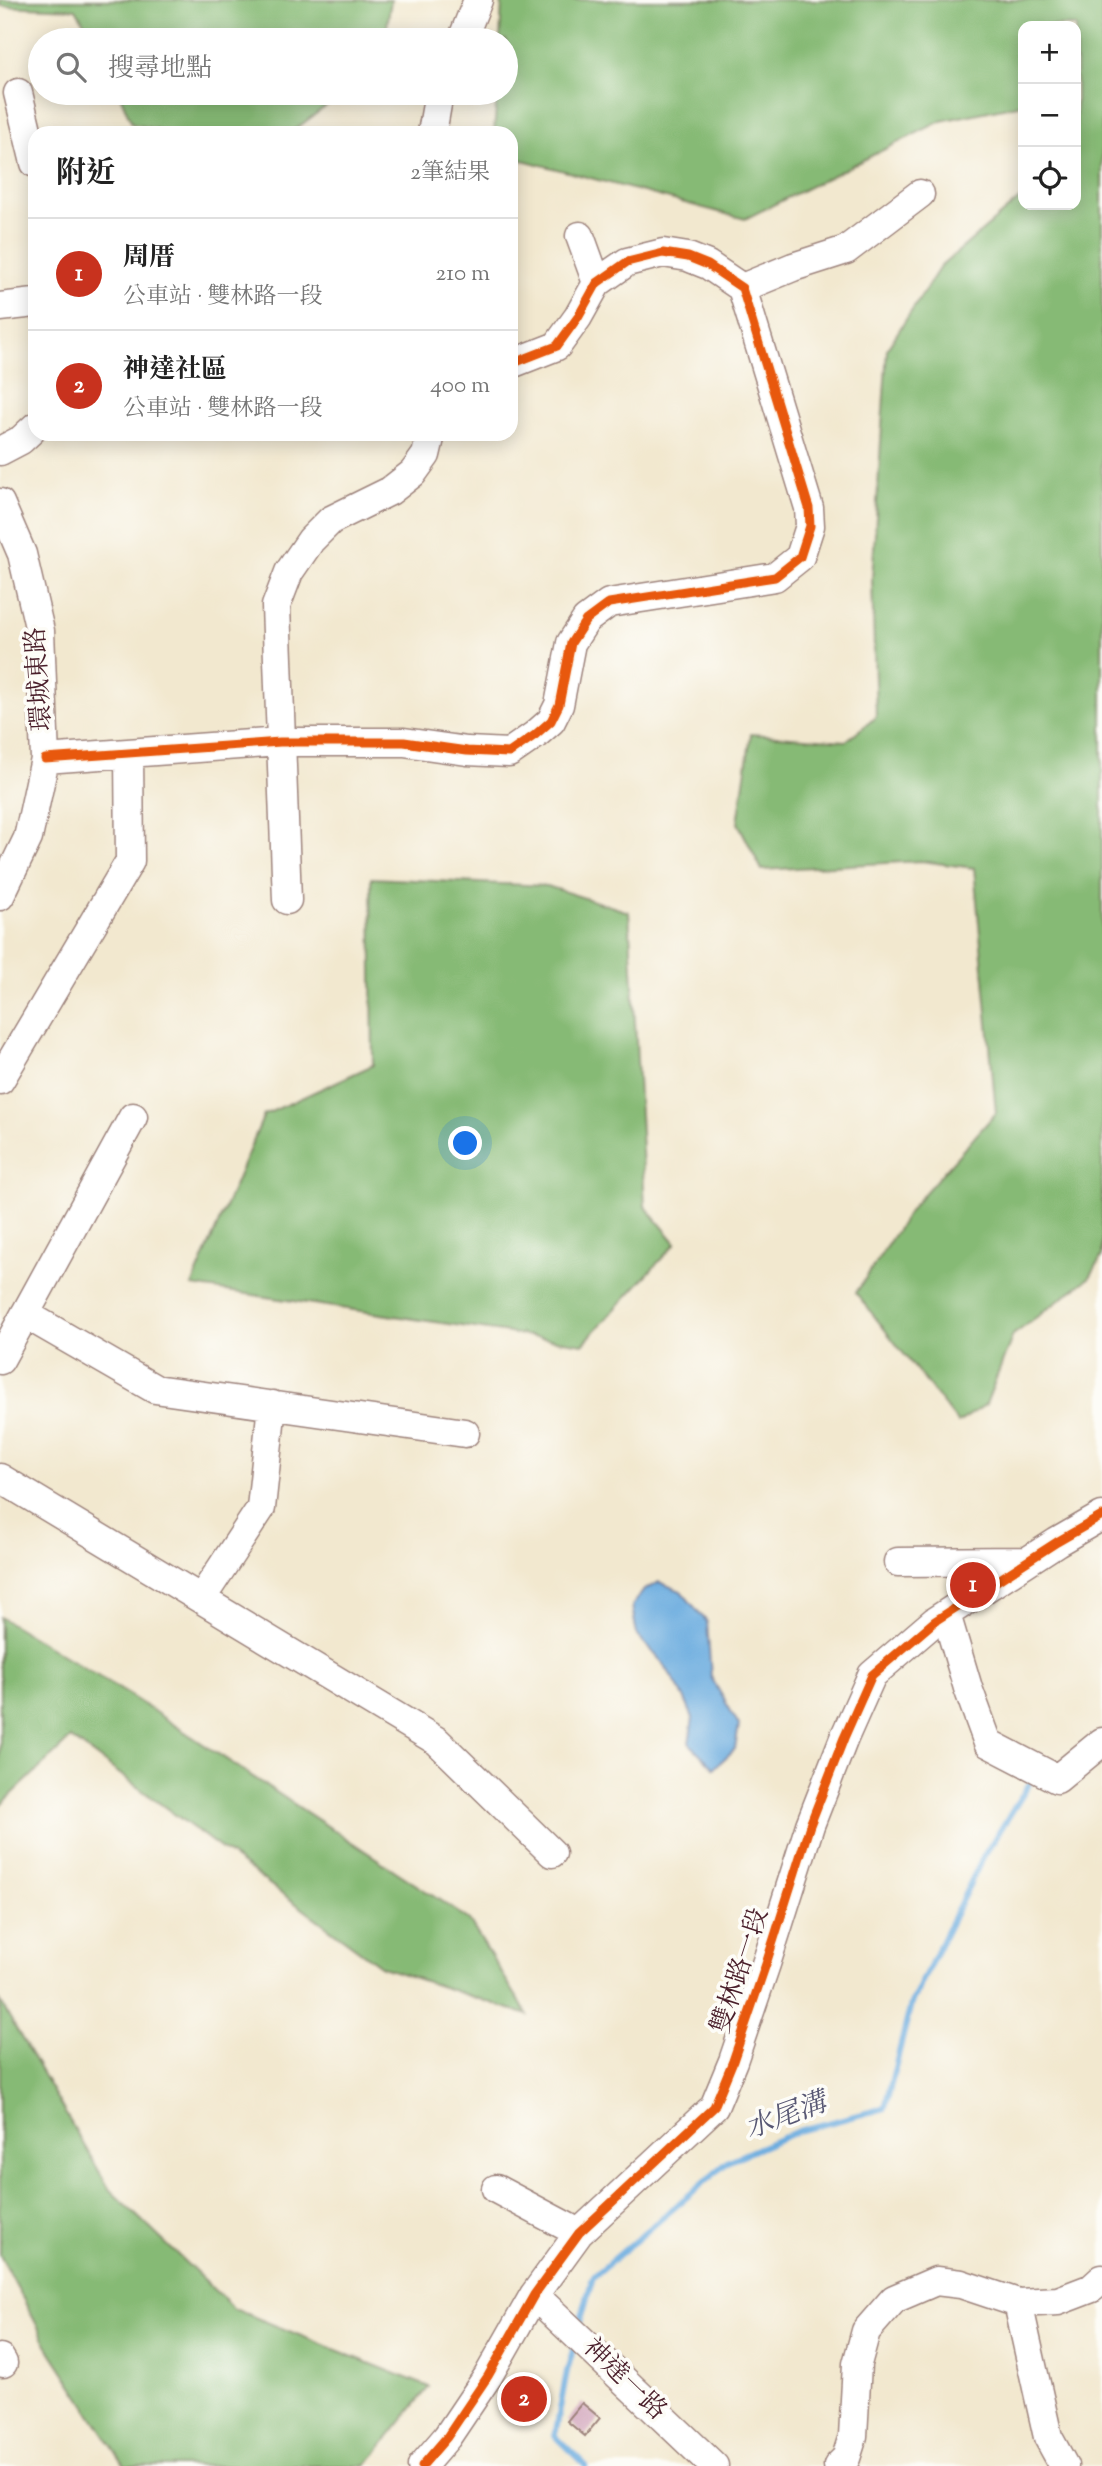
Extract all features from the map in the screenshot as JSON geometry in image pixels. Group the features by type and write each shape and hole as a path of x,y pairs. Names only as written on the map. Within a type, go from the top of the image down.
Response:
{"street":[{"path":"467,28 478,0"},
{"path":"18,93 28,134"},
{"path":"433,126 437,105"},
{"path":"742,288 793,267 846,250 920,194"},
{"path":"580,236 597,283"},
{"path":"45,759 280,742 404,742 467,751 509,753 551,720 559,705 571,643 586,620 609,603 775,577 800,557 810,526 809,508 742,288 708,265 688,257 663,253 627,262 597,283 578,317 557,346 518,361"},
{"path":"0,307 28,304"},
{"path":"0,451 28,434"},
{"path":"287,900 276,606 289,572 310,540 331,520 390,491 413,473 426,455 429,441"},
{"name":"環城東路","path":"0,503 22,554 40,631 45,759 28,838 0,896"},
{"path":"0,1080 130,861 129,754"},
{"path":"0,1360 133,1117"},
{"path":"25,1314 155,1388 465,1433"},
{"path":"201,1599 261,1508 272,1405"},
{"path":"0,1478 436,1741 552,1853"},
{"name":"雙林路一段","path":"422,2466 447,2437 488,2376 534,2295 579,2233 714,2107 733,2061 810,1825 872,1675 946,1614 1102,1516"},
{"path":"898,1562 1027,1561"},
{"path":"946,1614 988,1743 1057,1779 1102,1742"},
{"path":"496,2189 579,2233"},
{"path":"838,2466 845,2458 853,2437 857,2364 866,2331 894,2299 936,2281 961,2284 1018,2303 1058,2301 1092,2288 1102,2279"},
{"name":"神達一路","path":"534,2295 714,2466"},
{"path":"1018,2303 1048,2437 1063,2466"}],"green space":[{"path":"0,0 391,0 387,28 87,28 76,9 0,6"},
{"path":"502,0 1102,0 1102,1256 1090,1277 1013,1335 986,1404 958,1423 856,1293 912,1207 996,1113 974,868 921,861 762,870 738,823 751,734 846,741 876,717 872,579 887,349 940,267 1018,200 1018,210 1081,210 1081,21 1018,21 1018,105 941,121 745,219 518,159 518,126 495,126 496,105 518,105 518,28 501,28"},
{"path":"124,105 328,105 299,126 132,124"},
{"path":"371,878 547,886 629,912 645,1206 676,1243 583,1344 192,1286 264,1115 373,1065"},
{"path":"0,1617 126,1693 468,1919 528,2015 382,1967 71,1738 0,1806"},
{"path":"0,2001 110,2190 234,2309 429,2387 366,2466 125,2466 51,2352 0,2255"}],"water":[{"path":"659,1582 681,1591 707,1622 711,1677 739,1725 735,1749 714,1768 689,1743 693,1718 684,1697 664,1664 637,1635 632,1606 644,1590"}],"building":[{"path":"582,2403 600,2418 585,2436 567,2421"}],"waterway":[{"name":"水尾溝","path":"579,2326 593,2277 729,2161 798,2131 885,2108 911,2004 983,1857 1030,1783"},
{"name":"水尾溝","path":"575,2343 555,2436 586,2466"}],"cycle path":[{"path":"45,759 280,742 404,742 467,751 509,753 551,721 559,705 571,643 586,620 609,603 775,577 800,557 810,526 809,508 742,288 708,265 688,257 663,253 627,262 597,283 578,317 557,346 518,361"},
{"path":"422,2466 447,2437 488,2376 534,2295 579,2233 714,2107 733,2061 810,1825 872,1675 935,1621 1102,1516"}],"place":[{"name":"周厝","path":"973,1585"},
{"name":"神達社區","path":"524,2399"}]}
